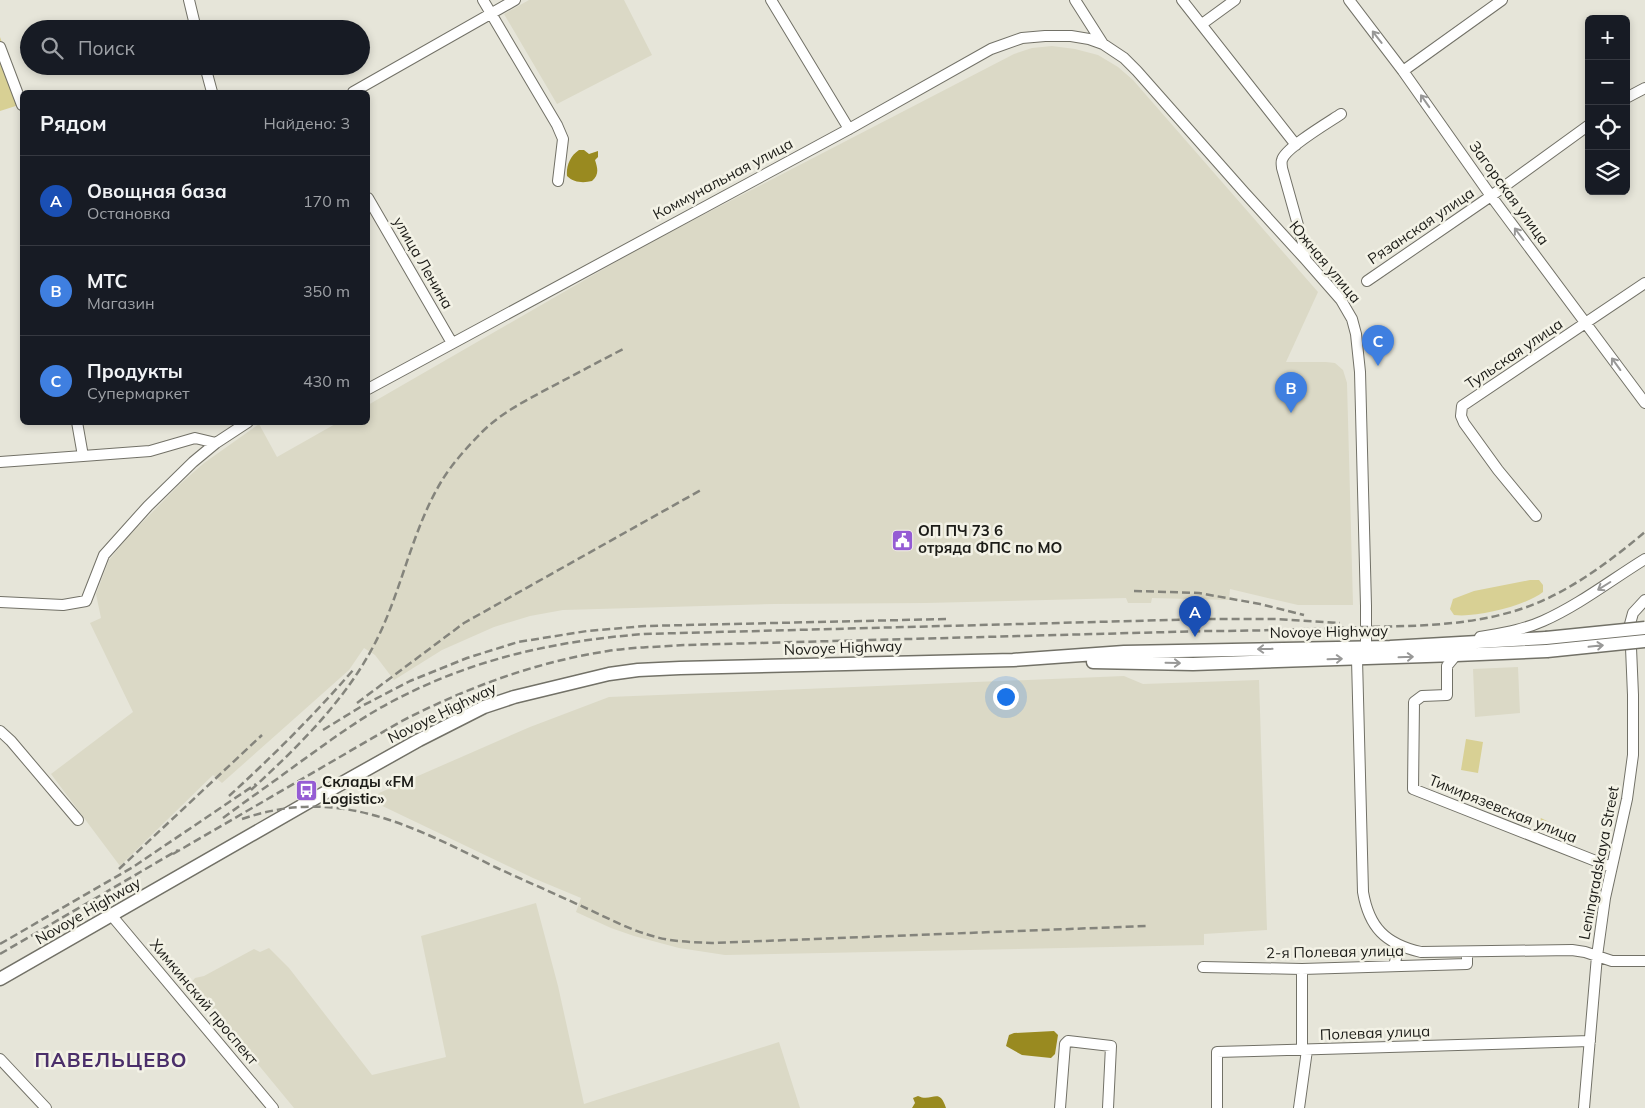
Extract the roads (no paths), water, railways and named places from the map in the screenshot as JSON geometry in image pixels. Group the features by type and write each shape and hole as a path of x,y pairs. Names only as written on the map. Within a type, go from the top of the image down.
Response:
{"main road":[{"name":"Novoye Highway","path":"1436,650 1456,655 1547,644 1645,628"},
{"name":"Novoye Highway","path":"0,979 419,740 484,707 514,696 569,682 638,670 1013,660 1124,652 1363,655 1547,644 1645,641"}],"street":[{"path":"190,0 194,20"},
{"path":"483,0 557,125 562,139 558,181"},
{"path":"357,90 515,0"},
{"path":"771,0 849,129"},
{"path":"1075,0 1102,44"},
{"path":"1182,0 1296,144"},
{"path":"1202,24 1234,0"},
{"name":"Загорская улица","path":"1349,0 1403,71 1491,196 1645,403"},
{"path":"1403,71 1502,0"},
{"name":"Коммунальная улица","path":"370,388 849,129 991,49 1022,38 1046,36 1071,36 1102,44"},
{"name":"Южная улица","path":"1102,44 1124,58 1137,71 1306,259 1341,300 1352,319 1356,334 1360,372 1366,606 1363,655 1363,882 1365,904 1369,916 1381,933 1400,946 1420,952 1572,950 1597,956"},
{"path":"0,47 20,100"},
{"path":"207,75 211,90"},
{"path":"1630,96 1645,88"},
{"path":"1306,259 1282,168 1282,160 1287,152 1296,144 1341,114"},
{"name":"Рязанская улица","path":"1367,282 1585,128"},
{"name":"улица Ленина","path":"370,201 452,343"},
{"name":"Тульская улица","path":"1536,516 1498,470 1464,423 1461,416 1462,406 1645,283"},
{"path":"77,425 82,456"},
{"path":"0,602 63,605 86,601 104,555 148,506 193,462 216,443 243,425"},
{"path":"0,462 150,451 195,438 216,443"},
{"path":"1456,655 1447,666 1436,650 1516,630 1543,621 1576,603 1645,559"},
{"name":"Leningradskaya Street","path":"1584,1108 1597,956 1611,868 1627,799 1633,755 1630,624 1633,613 1645,600"},
{"name":"Тимирязевская улица","path":"1447,666 1447,695 1422,696 1414,702 1413,789 1611,868"},
{"path":"0,732 11,741 78,820"},
{"name":"Химкинский проспект","path":"112,916 273,1108"},
{"name":"2-я Полевая улица","path":"1203,967 1302,968 1467,964 1467,952"},
{"path":"1394,966 1397,954"},
{"path":"1597,956 1612,961 1645,961"},
{"path":"1299,1108 1304,1050 1302,968"},
{"name":"Полевая улица","path":"1217,1108 1217,1052 1590,1041"},
{"path":"1060,1108 1066,1042 1111,1046 1108,1108"},
{"path":"0,1060 46,1108"}],"railway":[{"path":"251,790 323,718 355,677 380,633 431,500 445,476 460,456 482,432 506,412 625,348"},
{"path":"357,703 464,623 701,490"},
{"path":"173,854 400,722 476,687 528,669 581,656 608,651 684,645 1285,630 1464,622 1504,614 1540,602 1588,576 1645,532"},
{"path":"1134,591 1199,593 1260,604 1304,615"},
{"path":"323,730 362,706 410,681 467,658 518,642 587,631 645,626 947,619"},
{"path":"223,818 342,732 391,702 452,674 514,654 546,647 644,634 1207,619 1277,619 1340,623"},
{"path":"229,796 262,766 354,669"},
{"path":"119,869 262,735"},
{"path":"0,944 133,867 256,784"},
{"path":"242,819 277,810 310,807 342,809 373,815 433,837 626,927 663,939 677,941 712,943 1146,926"},
{"path":"0,954 178,850"}],"place":[{"name":"Продукты","path":"1378,366"},
{"name":"МТС","path":"1291,413"},
{"name":"ОП ПЧ 73 6 отряда ФПС по МО","path":"902,540"},
{"name":"Овощная база","path":"1195,637"},
{"name":"Склады «FM Logistic»","path":"306,791"}],"district":[{"name":"ПАВЕЛЬЦЕВО","path":"111,1060"}]}
